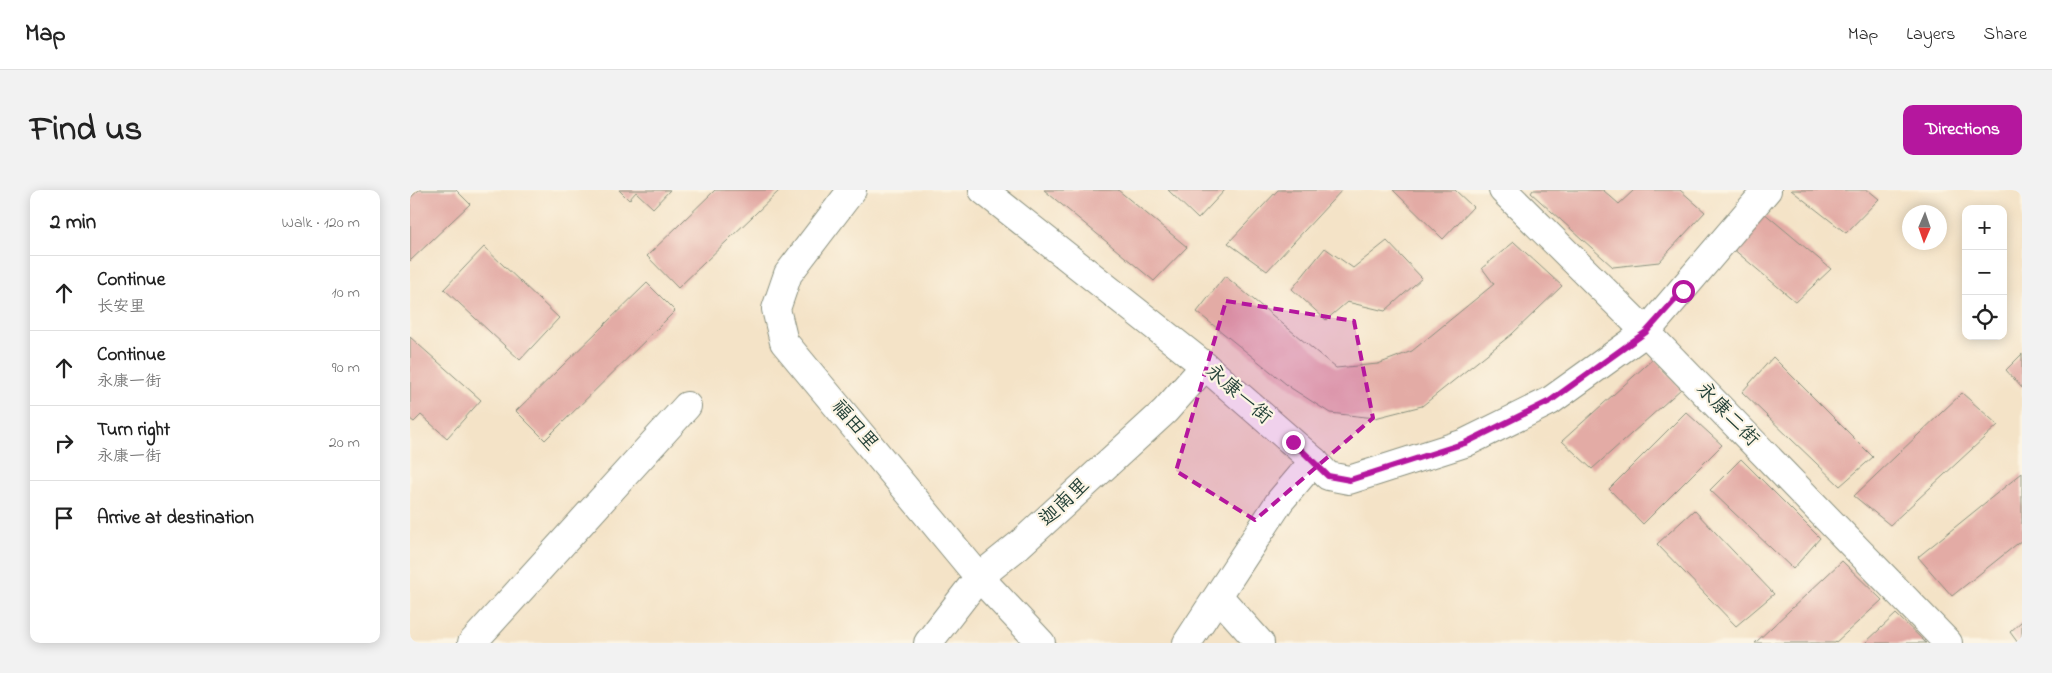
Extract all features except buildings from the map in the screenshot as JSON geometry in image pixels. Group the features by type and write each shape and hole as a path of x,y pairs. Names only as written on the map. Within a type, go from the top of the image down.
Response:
{"street":[{"name":"福田里","path":"852,190 788,274 776,309 784,342 979,578 1041,643"},
{"name":"永康一街","path":"983,190 1205,366 1314,461 1328,476 1350,480 1465,443 1550,401 1646,332 1767,190"},
{"name":"永康二街","path":"1503,190 1646,332 1948,643"},
{"name":"迦南里","path":"928,643 979,578 1019,545 1165,411 1205,366"},
{"path":"472,643 686,406"},
{"path":"1188,643 1280,501 1314,461"},
{"path":"1219,597 1260,643"}],"highlighted area":[{"path":"1226,301 1354,321 1373,418 1255,520 1176,471"}],"route":[{"path":"1293,442 1328,476 1350,480 1465,443 1550,401 1646,332 1683,291"}]}
